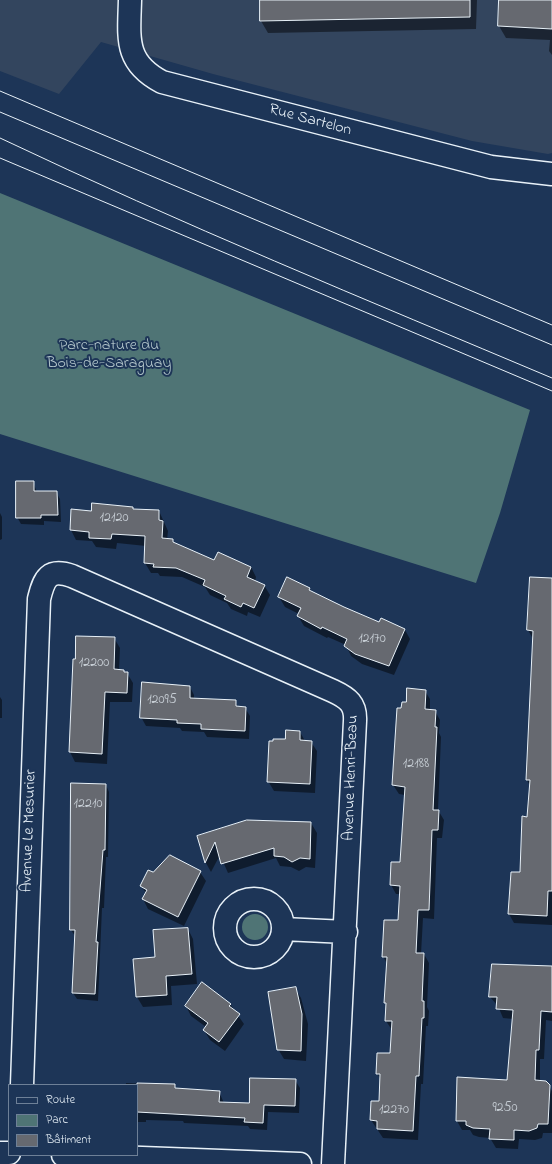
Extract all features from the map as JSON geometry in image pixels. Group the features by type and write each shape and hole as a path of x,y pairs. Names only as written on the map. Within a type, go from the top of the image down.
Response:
{"street":[{"name":"Rue Sartelon","path":"130,0 129,37 133,56 149,75 162,82 491,167 552,174"},
{"name":"Avenue Henri-Beau","path":"46,578 53,574 59,573 72,576 333,691 345,697 352,703 356,715 333,1164"},
{"name":"Avenue Le Mesurier","path":"22,1084 38,607 41,591 46,578"},
{"path":"284,929 346,932"},
{"path":"86,1156 241,1163 300,1164"}],"shaded area":[{"path":"0,0 552,0 552,153 548,154 472,141 213,74 101,42 59,94 0,71"}],"green space":[{"name":"Parc-nature du Bois-de-Saraguay","path":"0,193 530,410 500,513 476,583 0,434"},
{"path":"255,914 264,918 268,927 264,936 255,940 246,936 242,927 246,918"}],"building":[{"path":"260,0 470,0 470,17 260,21"},
{"path":"499,0 552,0 552,29 498,26"},
{"path":"16,481 34,481 34,491 57,491 58,515 41,515 41,518 16,518"},
{"path":"92,503 133,507 133,509 159,510 159,520 163,521 162,538 173,539 173,542 214,560 218,552 251,567 247,577 265,585 254,608 243,603 241,607 224,599 226,596 203,585 205,580 176,568 153,567 154,564 144,563 145,536 112,534 111,539 89,538 89,532 70,530 71,509 91,511"},
{"path":"287,577 310,588 309,590 344,607 379,622 381,618 405,629 389,666 355,654 344,646 347,639 322,627 321,629 297,616 301,608 278,597"},
{"path":"530,577 552,578 552,891 548,891 547,916 508,914 511,872 520,872 522,816 527,817 530,780 526,780 533,631 527,630"},
{"path":"76,636 115,637 114,669 128,672 127,693 105,692 102,754 69,752 73,659 75,659"},
{"path":"142,682 190,686 190,698 236,700 236,706 246,707 245,731 201,729 201,724 177,723 177,720 140,718"},
{"path":"407,688 426,690 425,709 436,710 435,727 437,727 433,810 439,810 438,830 432,830 429,910 418,910 416,953 424,953 422,1001 424,1001 424,1018 422,1018 419,1076 416,1076 413,1131 377,1129 377,1121 370,1120 371,1101 379,1101 380,1074 376,1074 377,1053 390,1053 392,1021 385,1021 386,1003 384,1003 387,957 382,957 384,920 398,920 400,886 390,885 391,862 400,862 405,787 392,785 397,708 401,708 402,702 406,702"},
{"path":"286,730 300,731 300,740 312,741 310,784 267,782 269,741 273,741 273,739 285,739"},
{"path":"71,783 106,784 105,850 103,850 96,942 98,942 95,994 72,993 75,930 70,930"},
{"path":"247,820 311,822 310,859 300,858 292,862 284,857 274,856 274,848 221,864 215,842 205,863 197,836"},
{"path":"170,855 201,871 178,917 142,899 147,890 140,886 148,870 153,872"},
{"path":"188,928 192,974 166,976 167,995 136,997 133,959 155,957 153,930"},
{"path":"492,964 552,966 552,1012 541,1011 539,1050 536,1050 535,1080 546,1081 550,1085 548,1124 538,1124 537,1128 529,1131 514,1130 514,1140 489,1139 490,1129 473,1128 466,1125 466,1121 456,1121 457,1077 507,1080 513,1010 496,1009 497,997 489,997"},
{"path":"202,982 231,1004 229,1006 240,1014 219,1042 203,1030 208,1023 185,1006"},
{"path":"296,987 302,1014 301,1051 277,1050 268,992"},
{"path":"250,1078 296,1079 295,1106 264,1105 263,1123 244,1122 245,1118 138,1112 137,1083 175,1084 175,1088 220,1091 219,1102 249,1103"}],"tram line":[{"path":"0,91 552,325"},
{"path":"0,112 552,345"},
{"path":"0,138 205,231 552,378"},
{"path":"0,158 552,391"}]}
